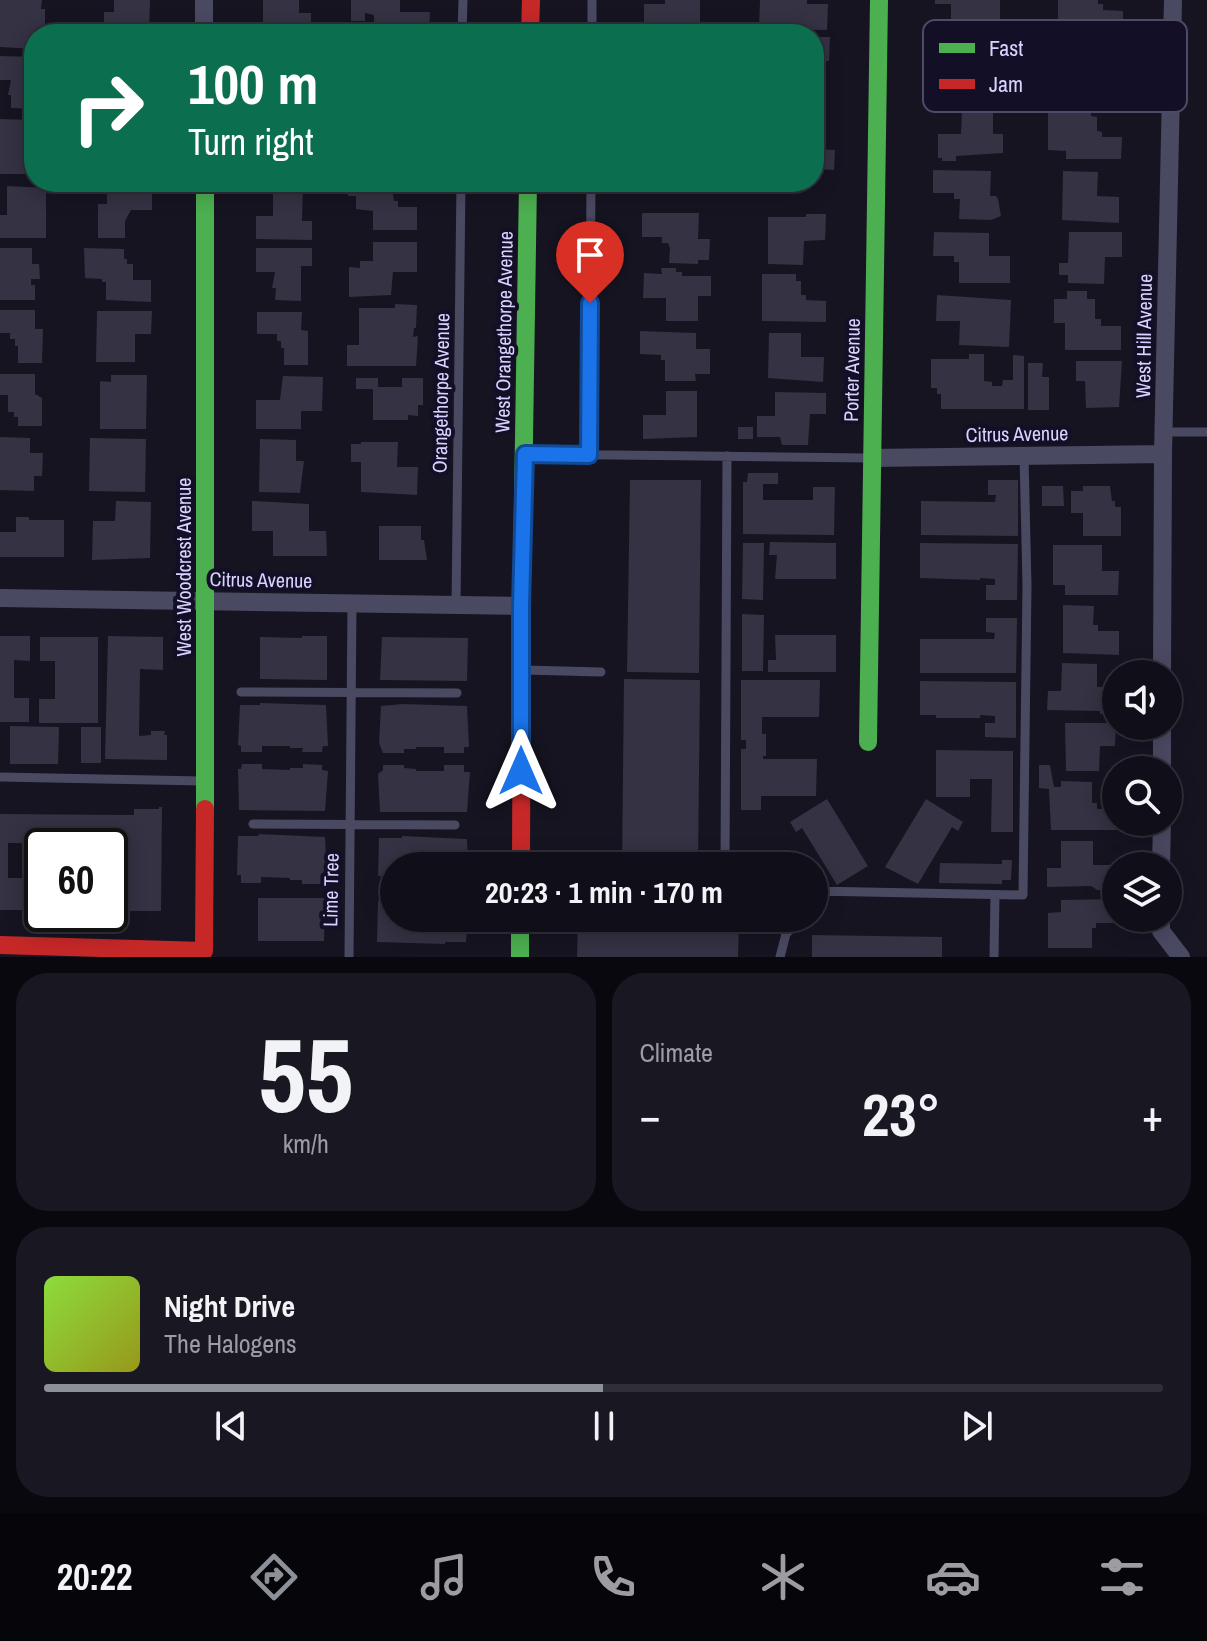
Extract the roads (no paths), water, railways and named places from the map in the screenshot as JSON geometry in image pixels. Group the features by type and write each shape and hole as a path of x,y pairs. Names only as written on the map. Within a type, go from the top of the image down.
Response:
{"street":[{"path":"204,0 204,24"},
{"path":"530,24 531,0"},
{"name":"Porter Avenue","path":"868,742 879,0"},
{"name":"West Hill Avenue","path":"1173,0 1173,20"},
{"name":"West Hill Avenue","path":"1162,660 1171,112"},
{"name":"West Woodcrest Avenue","path":"204,954 205,192"},
{"name":"West Orangethorpe Avenue","path":"521,852 521,606 528,192"},
{"name":"Citrus Avenue","path":"872,458 1163,454"},
{"name":"Citrus Avenue","path":"0,598 521,606"},
{"path":"520,932 520,957"},
{"path":"1162,932 1181,957"},
{"path":"0,945 204,954"}],"lane":[{"path":"462,24 463,0"},
{"path":"592,0 592,24"},
{"name":"Orangethorpe Avenue","path":"456,605 461,192"},
{"path":"589,455 591,192"},
{"path":"1164,432 1207,432"},
{"path":"525,454 872,458"},
{"path":"725,852 727,456"},
{"path":"828,891 1023,895 1027,586 1024,456"},
{"name":"Lime Tree","path":"349,957 352,603"},
{"path":"521,670 601,672"},
{"path":"241,692 457,693"},
{"path":"0,777 205,781"},
{"name":"Lime Tree","path":"253,824 455,825"},
{"path":"994,957 995,895"},
{"path":"780,957 782,941 789,932"}]}
